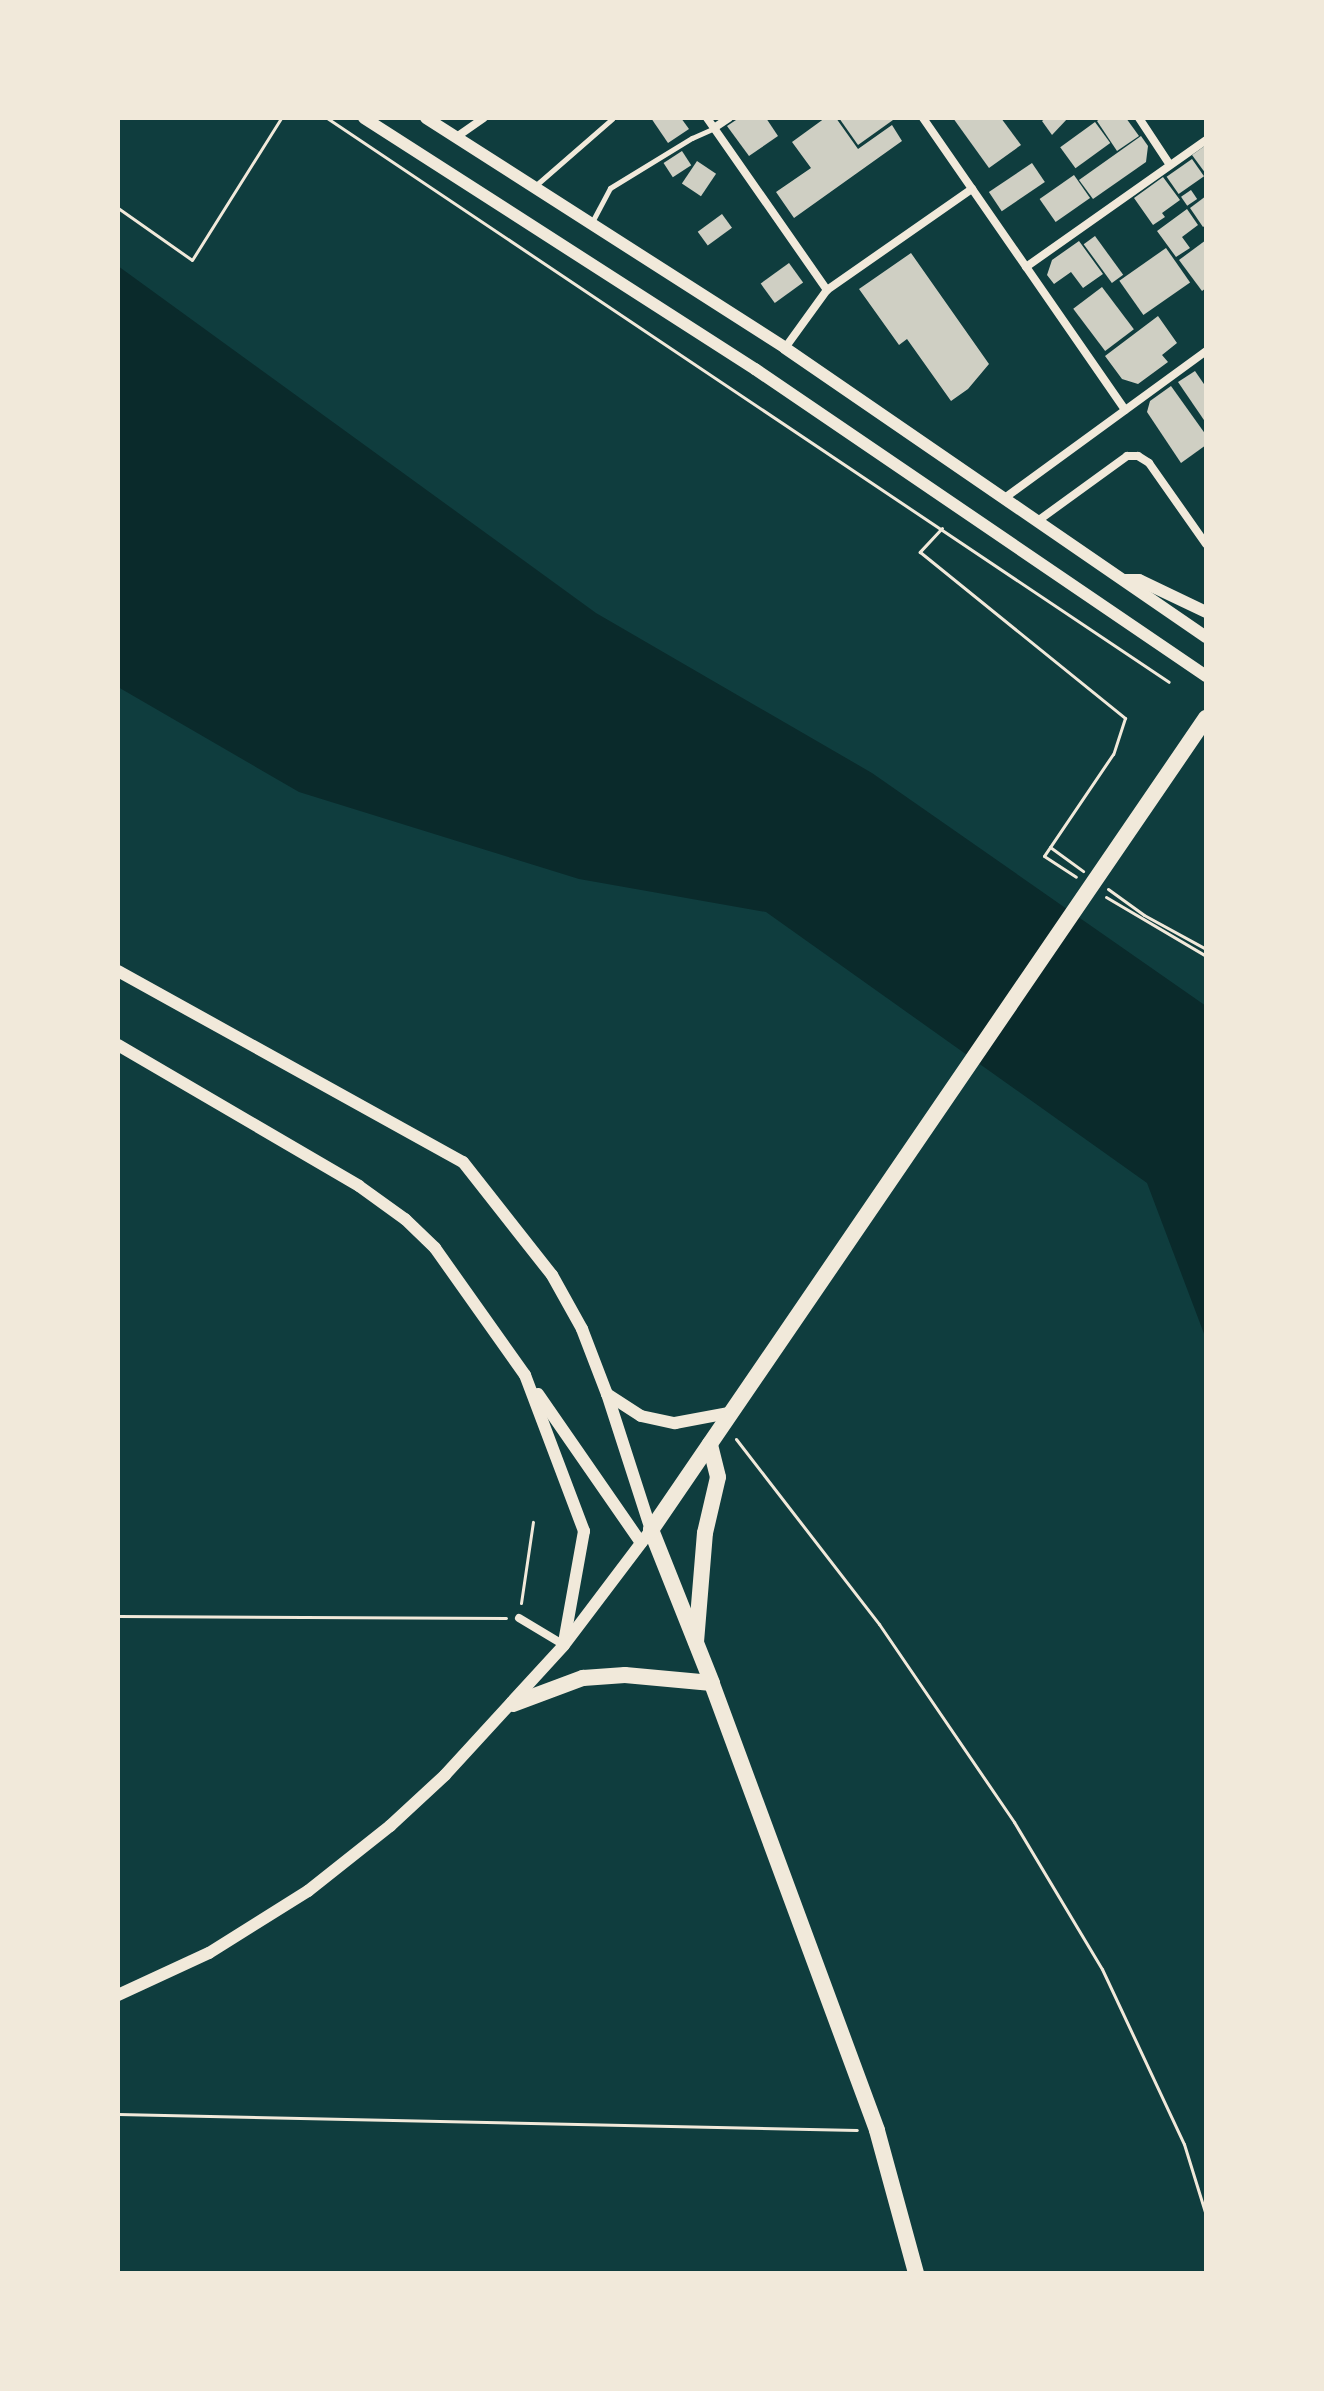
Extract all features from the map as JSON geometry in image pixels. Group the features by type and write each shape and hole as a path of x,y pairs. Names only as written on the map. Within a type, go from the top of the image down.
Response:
{"main road":[{"path":"916,2273 877,2130 712,1683 649,1539 710,1444 1206,719"},
{"path":"696,1643 705,1533 718,1477 710,1444"},
{"path":"513,1704 583,1678 625,1675 712,1683"}],"street":[{"path":"364,118 755,369 1206,676"},
{"path":"426,118 785,348 1206,637"},
{"path":"455,138 484,118"},
{"path":"707,118 827,290"},
{"path":"714,128 729,118"},
{"path":"923,118 1125,410"},
{"path":"1139,118 1170,165"},
{"path":"1026,267 1206,140"},
{"path":"785,348 827,290 972,189"},
{"path":"1006,497 1206,351"},
{"path":"1039,520 1127,456 1138,456 1149,463 1206,544"},
{"path":"1125,580 1139,580 1206,612"},
{"path":"118,971 463,1162 552,1275 582,1329 607,1394 649,1539"},
{"path":"118,1045 295,1146 405,1219 435,1248 525,1375 649,1539"},
{"path":"525,1375 584,1531 564,1645"},
{"path":"607,1394 641,1416 675,1423 728,1418"},
{"path":"118,1995 209,1953 308,1891 434,1785 513,1704 649,1539"},
{"path":"519,1618 564,1645"}],"lane":[{"path":"534,187 613,118"},
{"path":"591,223 610,188 714,128"}],"path":[{"path":"118,208 192,260 281,118"},
{"path":"327,118 1169,682"},
{"path":"942,528 920,552 1125,718 1113,754 1044,856 1080,880"},
{"path":"1050,847 1085,873"},
{"path":"1097,881 1144,915 1206,949"},
{"path":"1105,896 1206,956"},
{"path":"728,1418 879,1624 1014,1822 1102,1969 1184,2144 1206,2215"},
{"path":"118,1616 519,1618 533,1522"},
{"path":"118,2114 877,2130"}],"water":[{"path":"118,266 596,613 872,773 1206,1006 1206,1339 1147,1183 766,912 579,879 299,792 118,687"}],"building":[{"path":"651,118 681,118 689,129 668,143"},
{"path":"739,118 766,118 778,136 749,156 727,126"},
{"path":"825,118 836,118 858,149 892,125 902,141 794,218 776,192 811,168 792,142"},
{"path":"839,118 892,118 893,120 858,145"},
{"path":"953,118 1001,118 1021,145 989,168"},
{"path":"1046,118 1068,118 1052,135 1042,121"},
{"path":"1101,118 1126,118 1139,136 1117,151 1097,121"},
{"path":"1095,122 1110,143 1075,168 1060,147"},
{"path":"1141,136 1148,146 1146,162 1093,199 1079,180"},
{"path":"1206,145 1206,174 1192,155"},
{"path":"682,151 691,165 673,177 664,163"},
{"path":"1192,159 1204,176 1179,194 1167,177"},
{"path":"697,161 716,174 701,196 682,183"},
{"path":"1032,163 1045,182 1002,211 989,192"},
{"path":"1074,175 1090,198 1056,222 1040,199"},
{"path":"1163,177 1180,200 1162,213 1165,217 1153,225 1134,198"},
{"path":"1191,190 1197,199 1187,206 1181,197"},
{"path":"1206,196 1206,225 1203,227 1190,208"},
{"path":"1187,209 1198,225 1182,237 1190,248 1176,257 1157,231"},
{"path":"722,214 732,228 708,245 698,232"},
{"path":"1095,236 1123,275 1112,283 1084,244"},
{"path":"1206,240 1206,288 1202,291 1179,260"},
{"path":"1079,241 1103,274 1083,288 1071,272 1054,284 1047,275 1052,260"},
{"path":"1166,248 1190,282 1143,315 1119,281"},
{"path":"911,253 989,364 968,389 951,401 907,339 899,345 859,289"},
{"path":"789,263 803,282 775,303 761,284"},
{"path":"1102,287 1134,329 1105,351 1073,309"},
{"path":"1158,316 1177,343 1162,355 1168,362 1138,384 1122,379 1105,356"},
{"path":"1195,371 1206,387 1206,423 1178,382"},
{"path":"1171,386 1206,435 1206,445 1181,463 1147,412 1150,401"}]}
